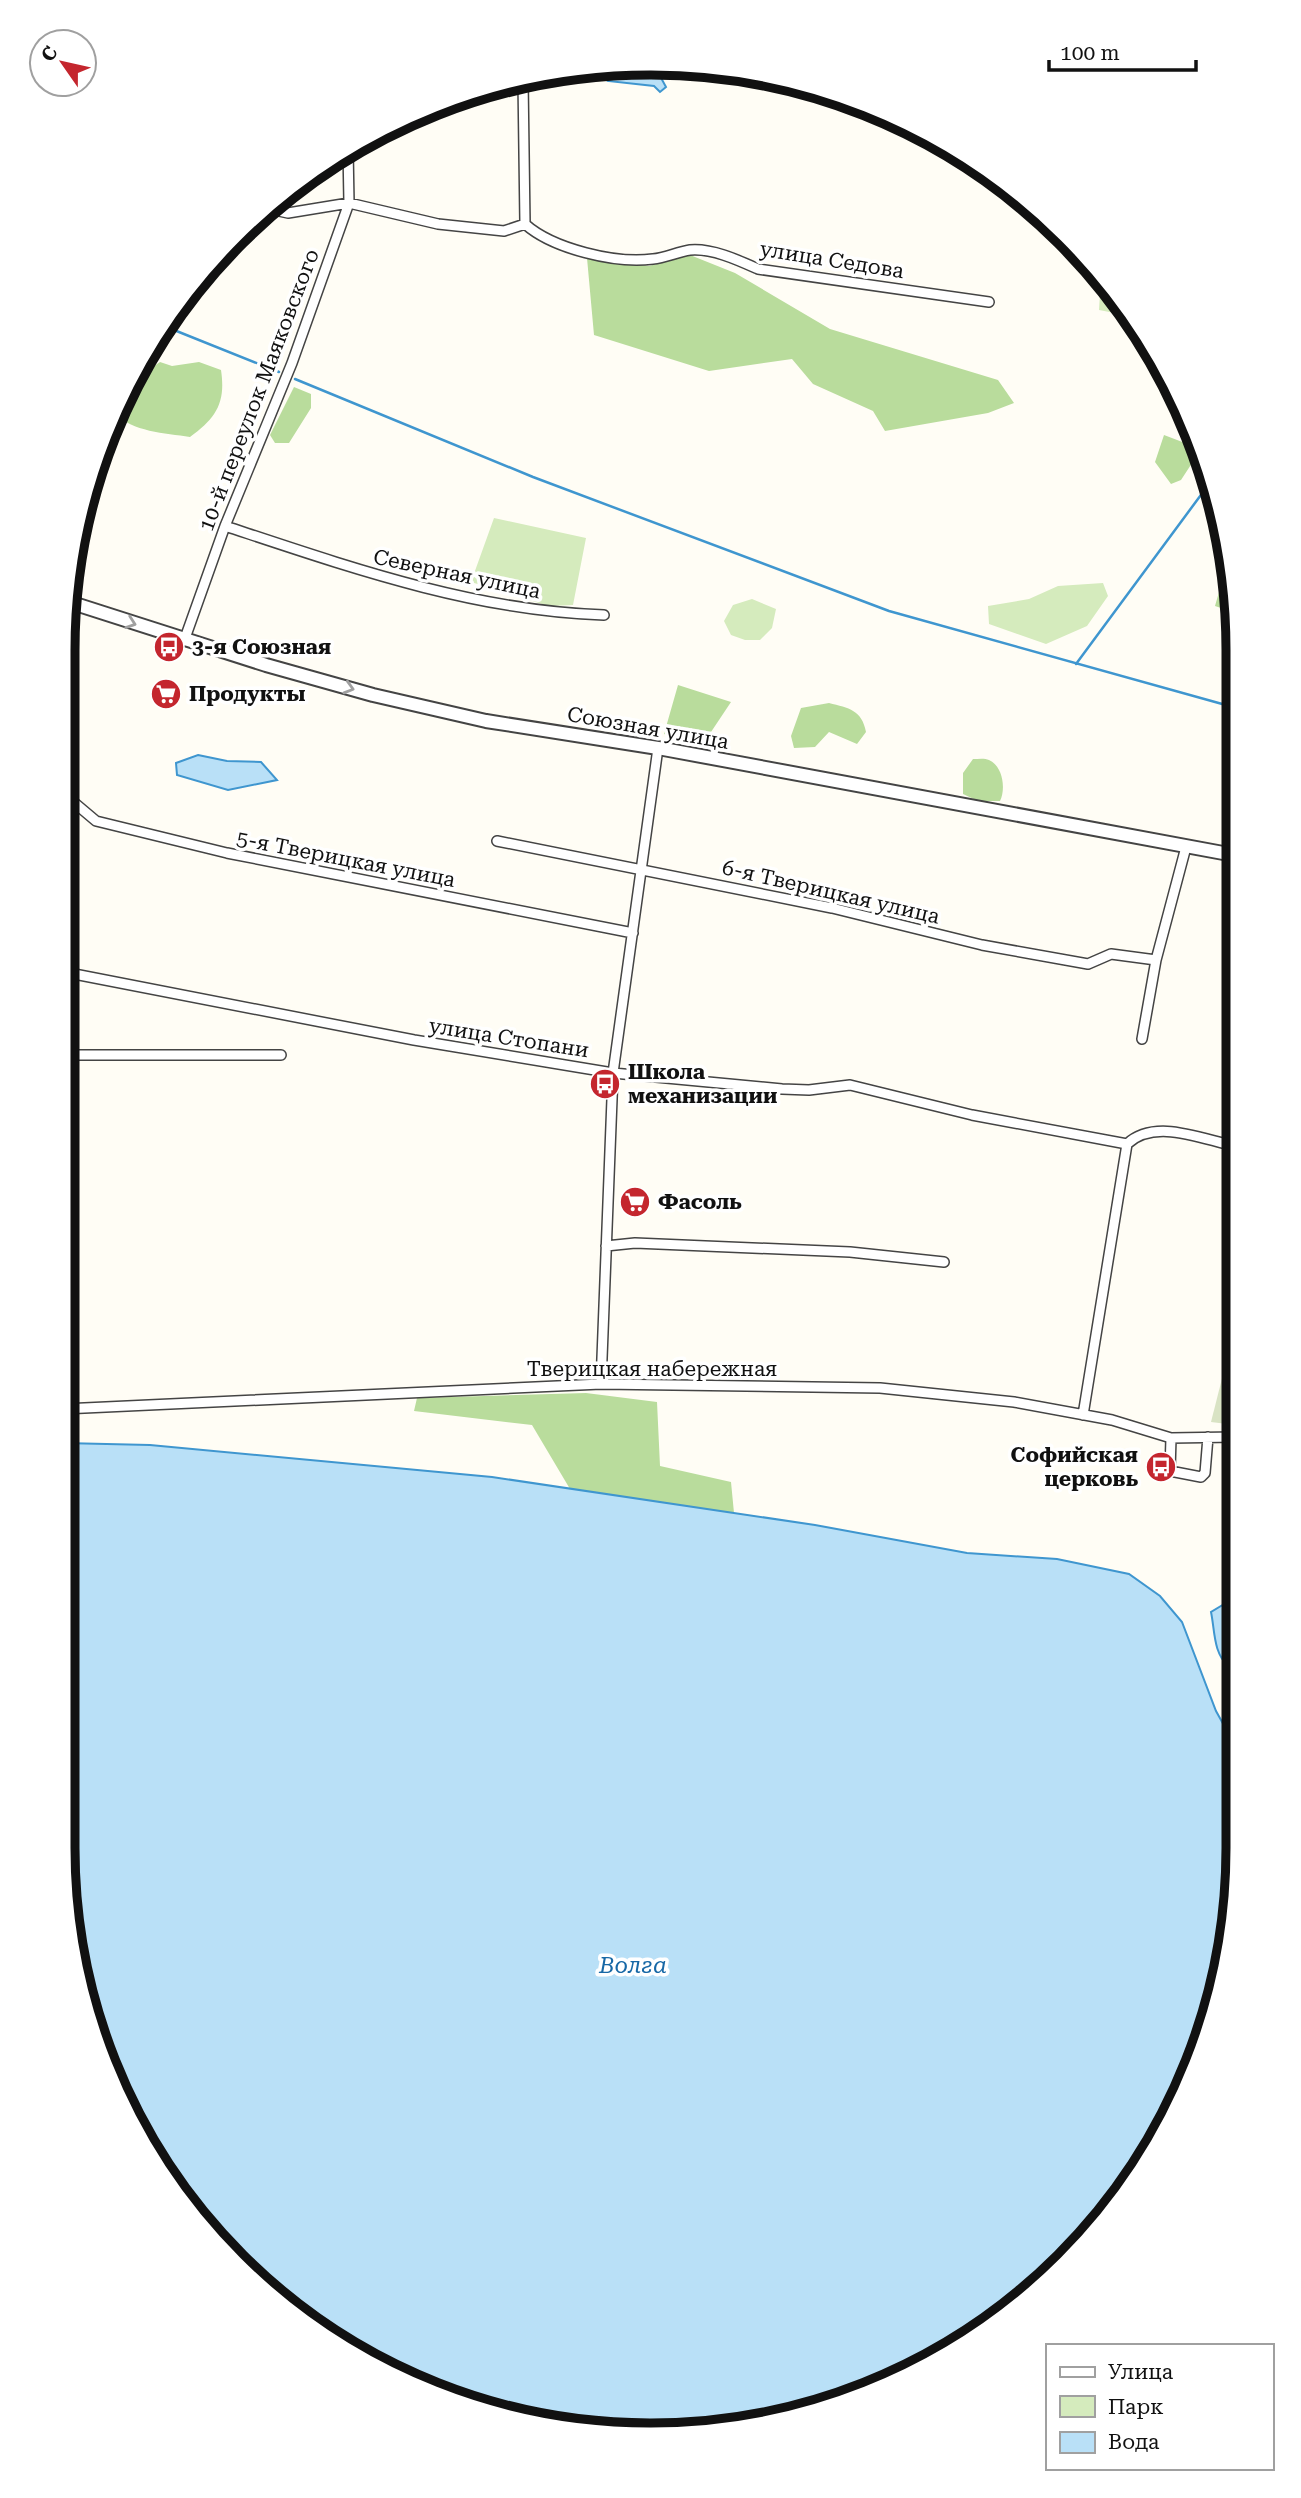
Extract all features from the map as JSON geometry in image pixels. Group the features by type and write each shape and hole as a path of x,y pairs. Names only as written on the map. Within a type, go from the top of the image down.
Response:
{"street":[{"path":"279,211 288,213 349,203 438,224 504,231 524,224 523,90"},
{"name":"10-й переулок Маяковского","path":"184,641 225,526 292,363 349,203 348,161"},
{"name":"улица Седова","path":"524,224 559,246 590,254 651,260 691,250 735,259 758,269 989,302"},
{"name":"Северная улица","path":"225,526 390,581 552,613 604,615"},
{"name":"Союзная улица","path":"77,605 184,641 373,695 486,721 658,748 1226,854"},
{"path":"601,1384 613,1073 658,748"},
{"name":"5-я Тверицкая улица","path":"75,803 96,821 227,853 633,933"},
{"name":"6-я Тверицкая улица","path":"497,841 832,908 982,945 1088,964 1111,954 1156,960"},
{"path":"1142,1039 1156,960 1186,847"},
{"name":"улица Стопани","path":"75,974 414,1040 613,1073 782,1089 809,1090 850,1085 972,1115 1127,1144"},
{"path":"75,1055 281,1055"},
{"path":"1083,1415 1127,1144 1138,1134 1154,1130 1226,1144"},
{"path":"606,1246 635,1243 850,1252 944,1262"},
{"name":"Тверицкая набережная","path":"75,1408 601,1384 880,1388 1014,1402 1112,1420 1171,1438 1226,1437"},
{"path":"1171,1438 1170,1471 1201,1477 1205,1473 1208,1437"}],"green space":[{"path":"690,255 735,273 830,329 998,380 1014,403 988,413 885,431 873,411 813,384 792,359 709,371 594,335 587,258 649,266"},
{"path":"1100,292 1117,313 1099,310"},
{"path":"160,362 172,366 199,362 221,370 222,392 213,416 190,437 140,428 124,420 148,370"},
{"path":"294,387 311,394 311,408 289,443 275,443 270,435"},
{"path":"1164,435 1185,443 1193,461 1181,480 1171,484 1155,462"},
{"path":"494,518 586,538 573,605 549,606 471,582"},
{"path":"1103,583 1108,596 1087,626 1046,644 989,624 988,606 1029,599 1058,586"},
{"path":"1222,585 1225,609 1215,606"},
{"path":"752,599 776,609 772,628 760,640 745,640 731,635 724,621 733,605"},
{"path":"678,685 731,702 711,732 694,742 664,734"},
{"path":"829,703 858,714 866,732 857,744 829,732 815,747 794,748 791,736 801,708"},
{"path":"973,759 987,759 997,767 1003,784 1000,801 978,801 963,794 963,773"},
{"path":"1226,1363 1226,1424 1211,1422"},
{"path":"586,1393 657,1402 660,1466 731,1482 734,1513 570,1489 532,1425 414,1411 417,1398"}],"water":[{"path":"660,75 666,87 660,92 654,86 608,81 610,76"},
{"path":"198,755 227,761 261,762 277,780 228,790 177,775 176,763"},
{"name":"Волга","path":"75,1443 150,1445 492,1477 815,1525 967,1553 1057,1559 1129,1574 1160,1596 1182,1622 1216,1711 1226,1729 1225,1885 1215,1960 1206,1996 1182,2068 1149,2135 1107,2198 1057,2254 1001,2304 938,2346 871,2379 799,2403 763,2412 688,2422 613,2422 538,2412 430,2379 363,2346 300,2304 244,2254 194,2198 152,2135 135,2102 119,2068 95,1996 86,1960 76,1885"},
{"path":"1226,1603 1226,1663 1217,1648 1211,1612"}],"waterway":[{"path":"173,330 279,372"},
{"path":"295,379 533,477 889,611 1226,705"},
{"path":"1076,664 1203,492"}],"place":[{"name":"3-я Союзная","path":"169,647"},
{"name":"Продукты","path":"166,694"},
{"name":"Школа механизации","path":"605,1084"},
{"name":"Фасоль","path":"635,1202"},
{"name":"Софийская церковь","path":"1161,1467"}]}
